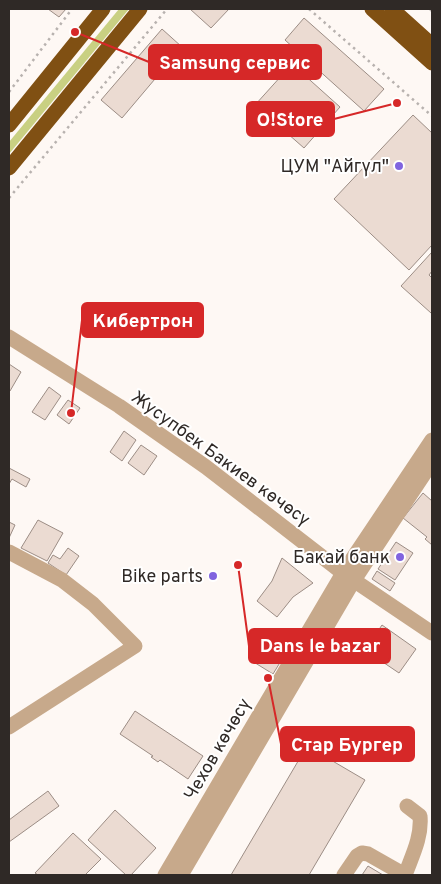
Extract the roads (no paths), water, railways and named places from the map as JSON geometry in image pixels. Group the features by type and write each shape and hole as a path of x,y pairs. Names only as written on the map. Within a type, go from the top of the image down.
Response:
{"highway":[{"path":"9,125 103,9"},
{"path":"9,168 140,9"},
{"path":"372,9 432,63"},
{"path":"392,9 432,45"}],"street":[{"name":"Жусупбек Бакиев көчөсү","path":"9,337 119,406 352,571 432,633"},
{"name":"Чехов көчөсү","path":"183,868 338,594 432,440"},
{"name":"Чехов көчөсү","path":"352,571 432,462"},
{"path":"9,552 62,580 93,604 135,646 9,727"},
{"path":"344,875 357,856 362,853 368,854 405,875 421,827 420,816 407,806"}],"place":[{"name":"Samsung сервис","path":"75,32"},
{"name":"O!Store","path":"397,103"},
{"name":"ЦУМ \"Айгүл\"","path":"399,166"},
{"name":"Кибертрон","path":"71,413"},
{"name":"Бакай банк","path":"400,557"},
{"name":"Dans le bazar","path":"238,565"},
{"name":"Bike parts","path":"213,576"},
{"name":"Стар Бургер","path":"268,678"}]}
